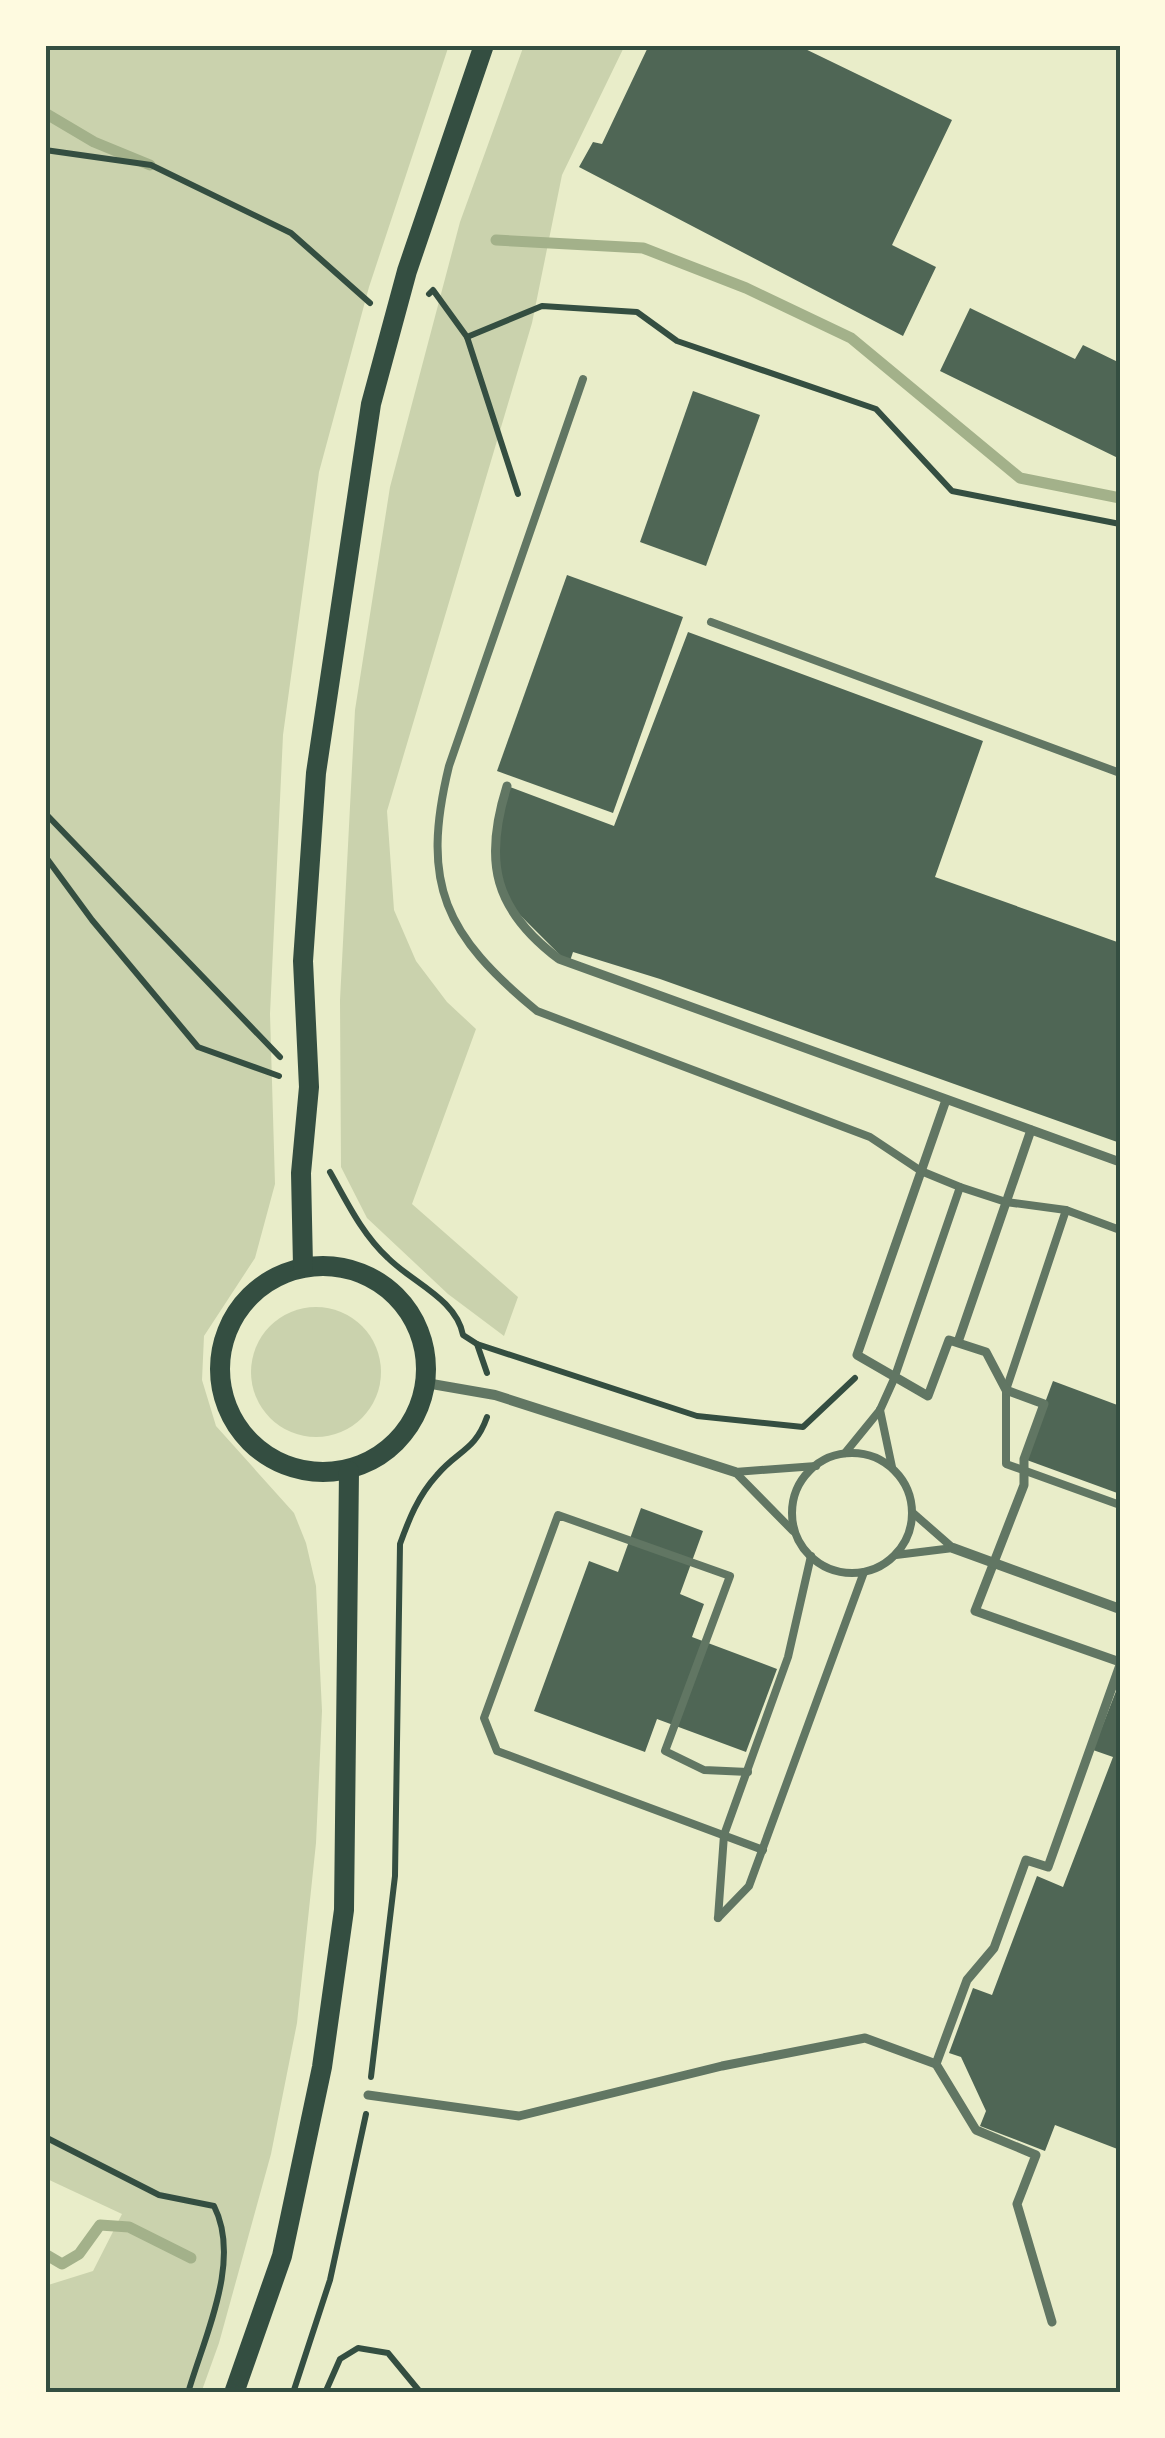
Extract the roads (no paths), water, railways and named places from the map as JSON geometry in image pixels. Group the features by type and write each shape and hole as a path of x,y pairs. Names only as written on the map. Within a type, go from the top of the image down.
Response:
{"main road":[{"path":"303,1266 301,1174 309,1087 303,960 316,773 371,404 412,254 484,45"},
{"path":"303,1266 360,1271 390,1289 420,1330 426,1382 422,1406 398,1443 348,1472 293,1470 261,1454 247,1442 223,1401 218,1374 224,1335 242,1303 264,1283 303,1266"},
{"path":"234,2393 282,2256 322,2067 344,1910 348,1472"}],"street":[{"path":"506,786 496,820 494,858 502,897 529,936 559,958 1120,1162"},
{"path":"936,2064 967,1980 994,1948 1026,1860 1048,1868 1120,1663 975,1612 1024,1485 1024,1470 1044,1404 1006,1390 986,1352 958,1342 950,1340 928,1396 857,1355 946,1100"},
{"path":"958,1342 1031,1130"},
{"path":"426,1382 495,1395 736,1472"},
{"path":"953,1548 1120,1609"},
{"path":"368,2095 519,2116 865,2038 936,2064 976,2130 1036,2155 1017,2204 1052,2322"}],"lane":[{"path":"583,379 449,766 436,819 439,885 459,932 497,978 537,1012 870,1136 921,1172 960,1187 1006,1202 1066,1210 1120,1230"},
{"path":"710,622 1120,772"},
{"path":"736,1472 816,1466 845,1452 880,1410 960,1187"},
{"path":"1066,1210 1006,1390 1006,1464 1120,1504"},
{"path":"880,1410 892,1467"},
{"path":"845,1452 875,1457 892,1467 908,1488 913,1514 910,1533 896,1556"},
{"path":"796,1534 792,1513 795,1494 816,1466"},
{"path":"736,1472 796,1534 810,1556 836,1571 864,1572 896,1556 953,1548"},
{"path":"913,1514 953,1548"},
{"path":"748,1772 704,1770 666,1750 730,1576 558,1515 484,1718 497,1751 763,1850"},
{"path":"810,1556 788,1657 724,1836 718,1918 748,1886 864,1572"}],"waterway":[{"path":"45,113 94,142 150,165"},
{"path":"496,240 643,248 746,288 851,338 1020,478 1120,498"},
{"path":"45,2254 62,2264 79,2254 100,2225 129,2227 191,2258"}]}
